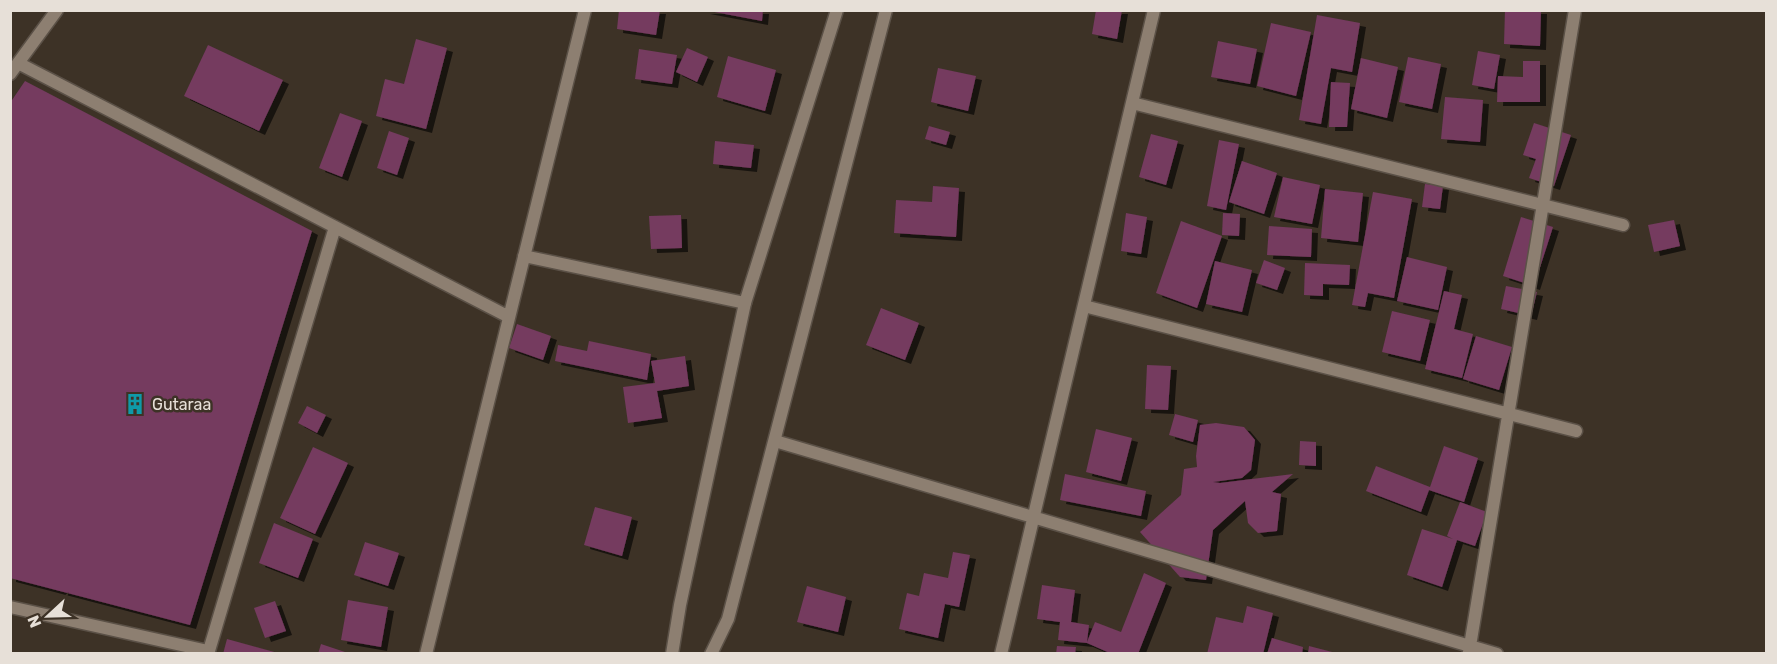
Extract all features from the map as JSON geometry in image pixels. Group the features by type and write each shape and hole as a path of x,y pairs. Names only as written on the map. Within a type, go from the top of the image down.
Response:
{"street":[{"path":"10,74 57,10"},
{"path":"426,654 585,10"},
{"path":"672,654 680,604 745,303 837,10"},
{"path":"711,654 728,619 886,10"},
{"path":"1001,654 1154,10"},
{"path":"1469,650 1575,10"},
{"path":"18,63 509,317"},
{"path":"1132,103 1623,225"},
{"path":"10,608 208,652 335,227"},
{"path":"524,256 745,303"},
{"path":"1084,306 1576,431"},
{"path":"775,441 1034,517 1469,650 1497,654"}],"building":[{"path":"619,10 660,10 656,35 617,29"},
{"path":"704,10 763,10 762,21"},
{"path":"1096,10 1122,10 1117,39 1092,34"},
{"path":"1505,10 1541,10 1540,46 1504,44"},
{"path":"1317,15 1360,23 1352,72 1331,68 1321,124 1299,120"},
{"path":"1271,23 1311,32 1296,96 1257,86"},
{"path":"416,39 447,48 426,129 376,116 385,79 404,84"},
{"path":"1218,41 1257,49 1250,84 1211,77"},
{"path":"208,45 283,80 259,131 184,96"},
{"path":"687,48 708,57 697,82 676,72"},
{"path":"639,49 677,55 672,84 635,79"},
{"path":"1478,51 1500,55 1494,89 1472,85"},
{"path":"728,56 776,70 765,111 717,97"},
{"path":"1408,57 1441,64 1432,109 1399,102"},
{"path":"1361,58 1398,67 1387,118 1351,109"},
{"path":"1523,61 1540,61 1540,102 1497,102 1498,76 1523,77"},
{"path":"938,68 976,76 968,111 931,102"},
{"name":"Gutaraa","path":"25,81 312,231 190,625 10,578 10,103"},
{"path":"1331,82 1350,83 1347,127 1329,127"},
{"path":"1445,97 1483,100 1480,142 1441,139"},
{"path":"340,113 362,121 342,177 319,168"},
{"path":"1534,123 1571,135 1554,186 1529,178 1536,159 1523,155"},
{"path":"929,126 950,132 946,145 925,139"},
{"path":"389,131 409,138 397,175 377,168"},
{"path":"1151,134 1178,141 1166,185 1139,177"},
{"path":"1219,140 1239,144 1226,210 1207,206"},
{"path":"715,141 754,145 751,168 713,164"},
{"path":"1242,161 1277,173 1264,214 1229,202"},
{"path":"1283,177 1320,185 1312,224 1274,217"},
{"path":"1425,184 1443,186 1440,209 1422,207"},
{"path":"933,186 959,188 956,237 894,233 896,200 932,202"},
{"path":"1325,189 1363,193 1358,242 1321,238"},
{"path":"1373,192 1412,199 1394,298 1368,293 1365,307 1352,305"},
{"path":"1126,213 1147,217 1141,254 1121,251"},
{"path":"1223,213 1240,214 1239,236 1222,235"},
{"path":"681,215 682,248 651,249 649,216"},
{"path":"1521,217 1553,227 1534,286 1503,276"},
{"path":"1674,220 1680,246 1654,252 1648,225"},
{"path":"1181,221 1222,236 1197,308 1156,293"},
{"path":"1269,226 1312,229 1311,257 1267,255"},
{"path":"1407,257 1447,267 1438,310 1397,301"},
{"path":"1264,260 1285,268 1277,290 1256,283"},
{"path":"1215,261 1252,270 1242,312 1206,304"},
{"path":"1305,263 1350,265 1349,285 1323,284 1323,296 1304,295"},
{"path":"1506,286 1537,292 1531,316 1501,309"},
{"path":"1444,291 1462,295 1454,329 1473,334 1462,378 1425,369"},
{"path":"881,308 919,323 905,360 866,345"},
{"path":"1392,311 1430,320 1420,361 1382,352"},
{"path":"517,324 551,336 543,360 509,348"},
{"path":"1476,336 1512,347 1499,390 1463,379"},
{"path":"589,341 651,354 647,380 555,361 558,345 587,351"},
{"path":"685,356 689,386 657,391 662,418 628,423 623,387 655,383 651,361"},
{"path":"1147,365 1171,366 1168,410 1145,409"},
{"path":"307,406 326,415 317,433 298,423"},
{"path":"1175,414 1198,420 1193,442 1169,435"},
{"path":"1216,423 1244,427 1255,440 1251,470 1242,478 1213,482 1293,474 1272,492 1281,494 1277,531 1258,533 1248,523 1245,501 1213,530 1206,580 1180,577 1140,532 1181,495 1184,469 1197,467 1200,425"},
{"path":"1096,429 1132,438 1121,481 1086,472"},
{"path":"1300,441 1316,442 1316,466 1299,465"},
{"path":"1444,446 1478,458 1464,502 1429,490 1421,512 1366,491 1376,466 1430,487"},
{"path":"313,447 348,463 315,534 280,518"},
{"path":"1065,474 1146,491 1141,516 1060,500"},
{"path":"1460,502 1487,512 1475,546 1457,540 1442,587 1407,575 1422,529 1453,539 1447,536"},
{"path":"595,507 632,517 622,556 584,545"},
{"path":"274,523 313,539 298,578 259,563"},
{"path":"365,542 399,553 388,586 354,575"},
{"path":"953,552 970,555 959,607 945,604 938,638 899,629 907,593 919,596 924,573 948,578"},
{"path":"1144,573 1166,583 1138,654 1112,654 1087,643 1058,640 1060,622 1037,619 1042,585 1075,590 1071,622 1089,625 1087,642 1095,622 1121,632"},
{"path":"807,586 846,597 838,632 797,622"},
{"path":"348,600 388,607 381,647 341,640"},
{"path":"275,601 286,631 265,638 254,608"},
{"path":"1247,606 1273,613 1263,654 1207,654 1216,617 1243,623"},
{"path":"1272,638 1303,647 1302,654 1267,654"},
{"path":"227,639 278,653 278,654 223,654"},
{"path":"321,644 348,653 348,654 318,654"},
{"path":"1057,646 1076,647 1075,654 1056,654"},
{"path":"1309,646 1336,653 1336,654 1308,654"}],"place":[{"name":"Gutaraa","path":"135,404"}]}
